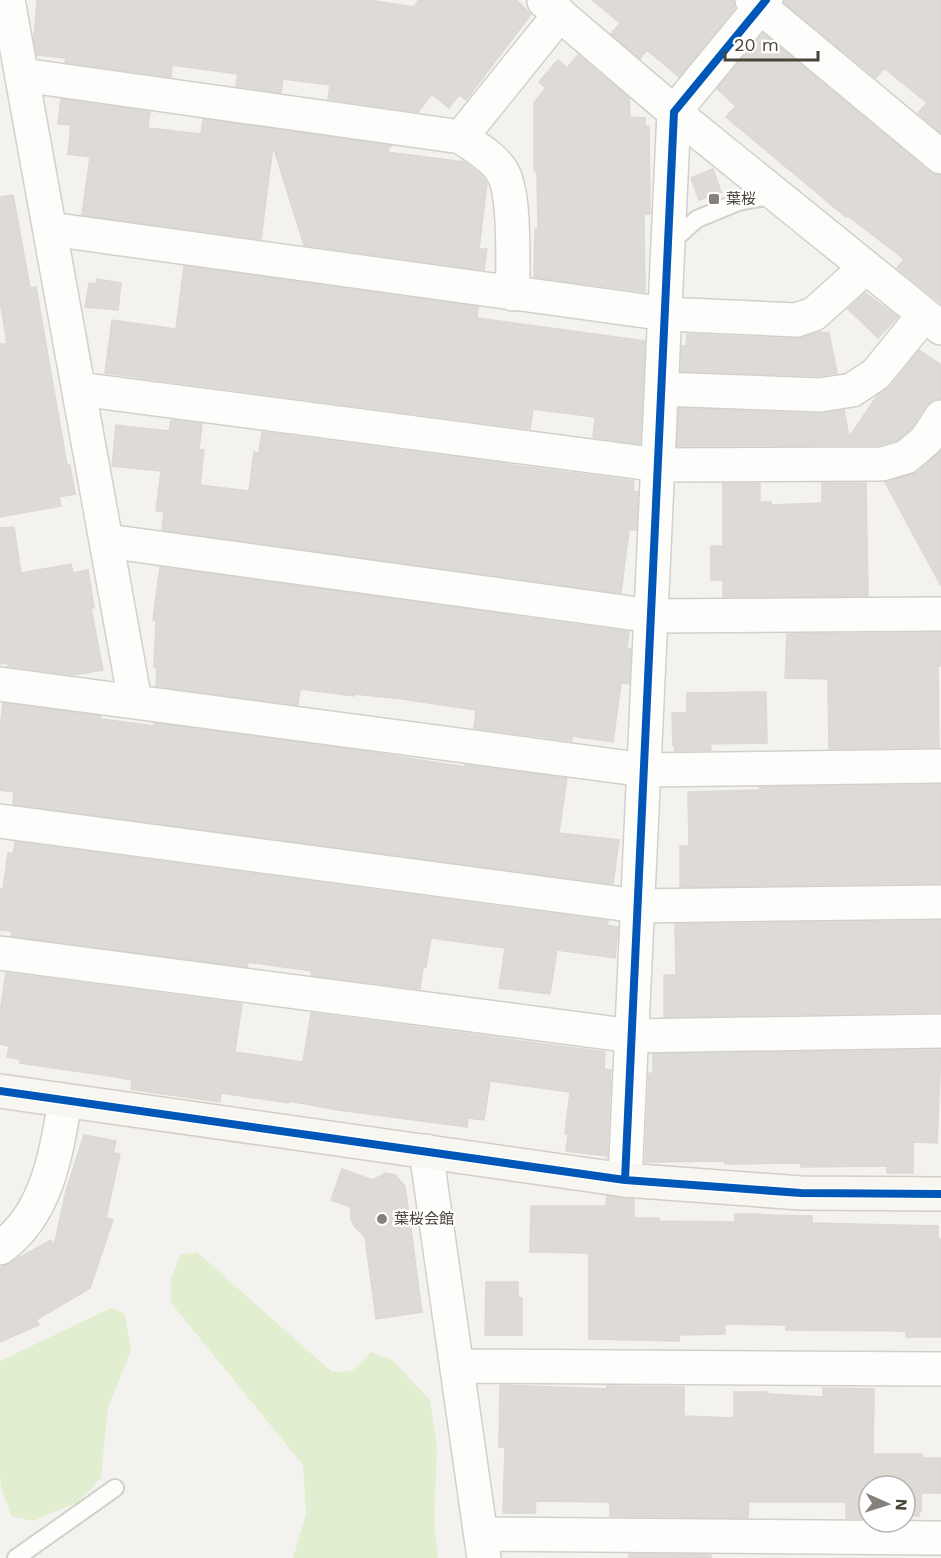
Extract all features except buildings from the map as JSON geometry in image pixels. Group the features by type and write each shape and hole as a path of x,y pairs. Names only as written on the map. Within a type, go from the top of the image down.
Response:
{"street":[{"path":"8,0 135,701"},
{"path":"625,1180 670,243 674,112 760,2 941,157"},
{"path":"461,137 552,7 674,112 932,321 876,374 852,390 820,395 662,389"},
{"path":"22,75 461,137 489,157 503,173 511,204 513,294"},
{"path":"50,229 666,314 796,320 814,314 866,267"},
{"path":"80,389 659,465 882,464 906,457 926,440 941,417"},
{"path":"106,542 652,616 941,614"},
{"path":"0,684 645,770 941,766"},
{"path":"0,821 638,906 941,902"},
{"path":"0,953 632,1036 941,1031"},
{"path":"0,1091 625,1180 801,1193 941,1194"},
{"path":"0,1248 28,1221 46,1185 57,1148 65,1101"},
{"path":"426,1151 482,1546 933,1544"},
{"path":"457,1366 941,1369"}],"lane":[{"path":"670,243 697,219 738,202 777,195"},
{"path":"16,1558 115,1488"}],"green space":[{"path":"197,1252 332,1372 352,1371 371,1352 392,1360 430,1400 437,1447 434,1522 438,1558 293,1558 306,1514 303,1465 171,1303 171,1279 180,1255"},
{"path":"111,1308 125,1314 131,1351 108,1407 101,1478 78,1502 33,1521 11,1516 1,1487 0,1473 0,1361"}],"cycle path":[{"path":"625,1180 674,112 766,0"},
{"path":"0,1091 625,1180 801,1193 941,1194"}],"place":[{"name":"葉桜","path":"714,199"},
{"name":"葉桜会館","path":"382,1219"}]}
